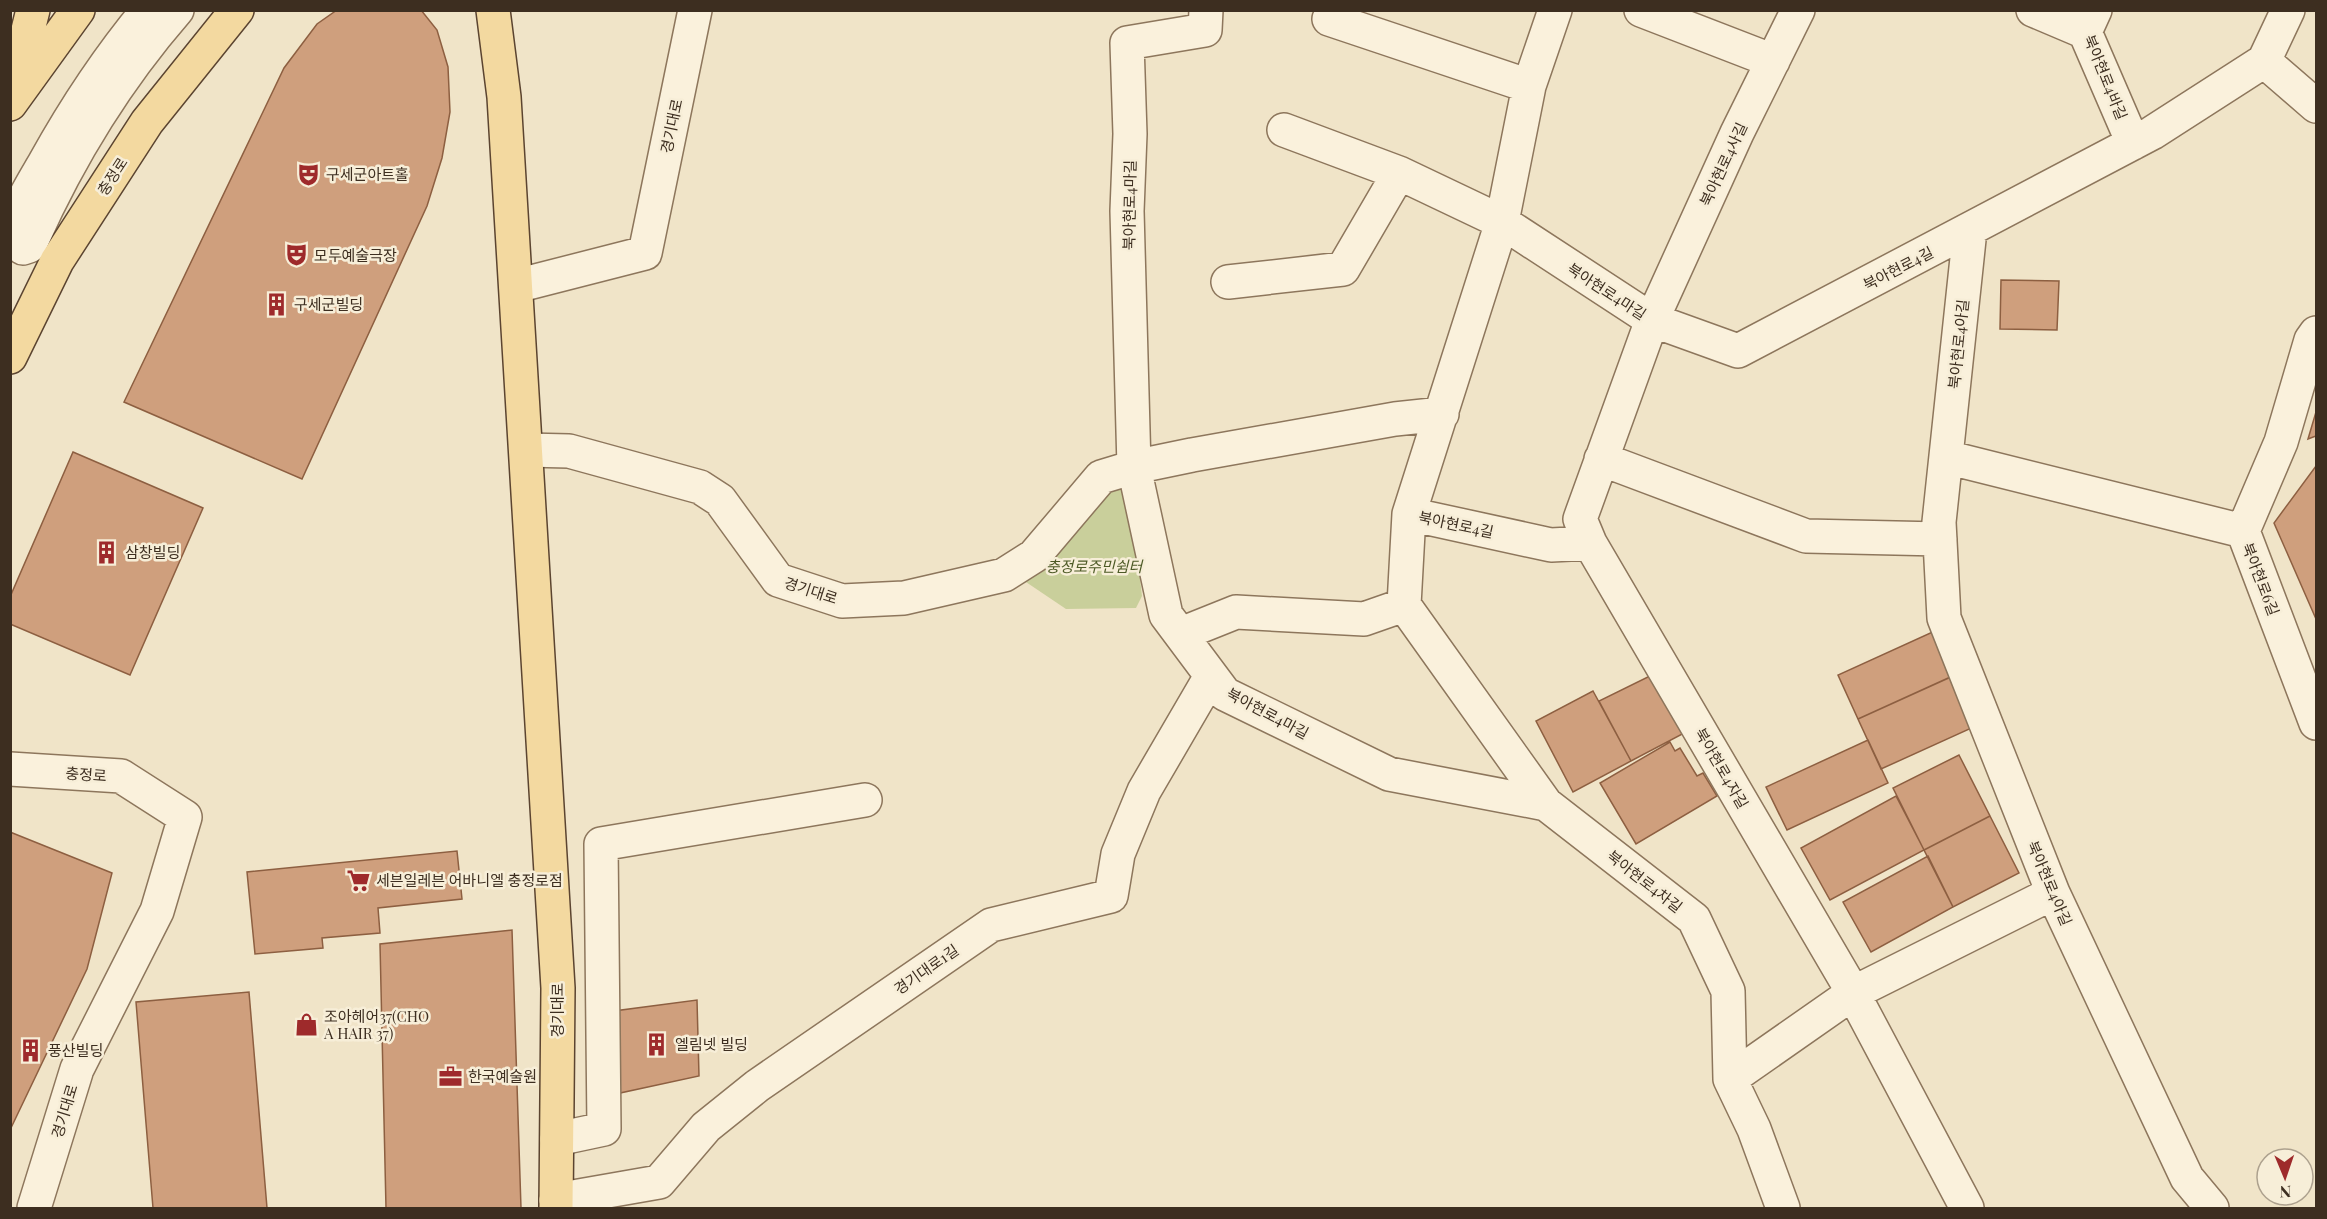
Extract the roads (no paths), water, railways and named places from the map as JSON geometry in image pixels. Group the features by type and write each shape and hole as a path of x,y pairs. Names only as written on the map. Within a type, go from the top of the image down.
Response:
{"main road":[{"path":"10,99 33,10"},
{"path":"10,105 78,10"},
{"name":"충정로","path":"10,357 57,261 147,122 237,10"},
{"name":"경기대로","path":"493,10 504,97 558,988 556,1204"}],"street":[{"path":"10,182 69,86 127,10"},
{"path":"148,10 105,64 77,106 38,175 13,226 16,241 22,248 29,246 63,174 89,130 125,76 177,10"},
{"name":"경기대로","path":"516,286 645,253 695,10"},
{"name":"북아현로4마길","path":"1206,10 1205,30 1127,43 1130,134 1127,211 1134,466 1166,615 1225,694 1389,774 1546,804"},
{"path":"1409,514 1502,222 1530,86 1555,10"},
{"path":"1641,10 1773,61"},
{"name":"북아현로4사길","path":"1652,320 1737,133 1798,10"},
{"path":"2033,10 2090,21"},
{"path":"2288,10 2264,62 2316,106"},
{"path":"1329,19 1530,86"},
{"name":"북아현로4바길","path":"2090,21 2133,143"},
{"name":"북아현로4길","path":"1652,320 1738,351 2133,143 2264,62"},
{"name":"북아현로4마길","path":"1284,130 1399,173 1502,222 1652,320"},
{"path":"1228,282 1343,269 1399,173"},
{"name":"북아현로4아길","path":"1970,230 1939,522 1944,618 2053,893 2187,1178 2212,1209"},
{"path":"1590,543 1580,519 1652,320"},
{"name":"북아현로6길","path":"2316,333 2311,340 2280,442 2243,531 2316,723"},
{"path":"1134,466 1395,419 1442,414"},
{"name":"경기대로","path":"526,450 568,451 700,486 720,500 778,580 842,601 904,598 1004,575 1034,555 1101,477 1134,466"},
{"path":"1946,457 2243,531"},
{"path":"1601,459 1806,536 1940,539"},
{"name":"북아현로4길","path":"1404,605 1409,514 1551,545 1590,543"},
{"name":"북아현로4자길","path":"1590,543 1853,993 1967,1209"},
{"path":"1181,634 1236,612 1364,619 1404,605"},
{"name":"북아현로4차길","path":"1404,605 1546,804 1694,919 1728,991 1730,1079 1754,1129 1783,1209"},
{"name":"경기대로1길","path":"556,1204 659,1182 706,1127 757,1086 991,925 1111,896 1118,854 1144,791 1212,676"},
{"name":"충정로","path":"10,769 121,776 185,817"},
{"path":"557,1139 604,1129 601,844 864,800"},
{"name":"경기대로","path":"34,1209 77,1069 157,911 185,817"},
{"path":"1730,1079 1853,993 2053,893"}],"place":[{"name":"구세군아트홀","path":"308,174"},
{"name":"모두예술극장","path":"296,255"},
{"name":"구세군빌딩","path":"276,304"},
{"name":"삼창빌딩","path":"107,552"},
{"name":"세븐일레븐 어바니엘 충정로점","path":"358,880"},
{"name":"조아헤어37(CHO A HAIR 37)","path":"306,1025"},
{"name":"엘림넷 빌딩","path":"657,1044"},
{"name":"풍산빌딩","path":"30,1050"},
{"name":"한국예술원","path":"450,1076"}],"park label":[{"name":"충정로주민쉼터","path":"1094,566"}]}
